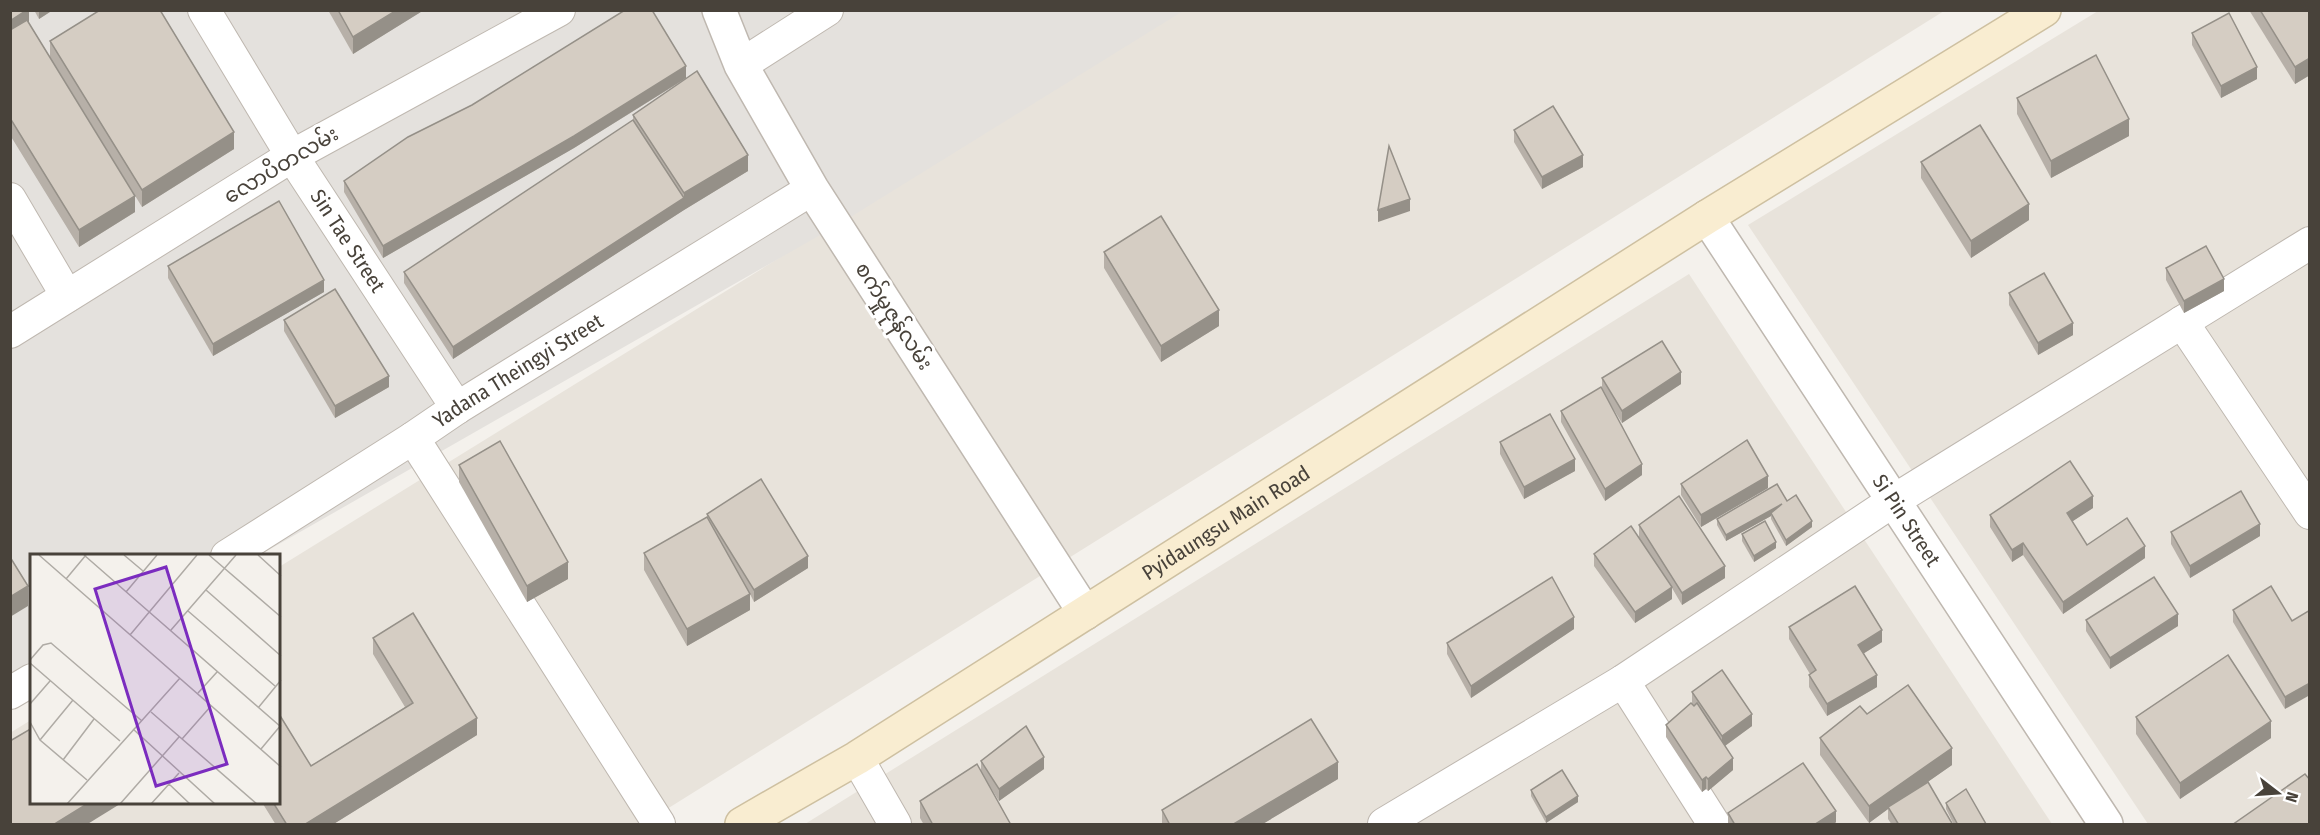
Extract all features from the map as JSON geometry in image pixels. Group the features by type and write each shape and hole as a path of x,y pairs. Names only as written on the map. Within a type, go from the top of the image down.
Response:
{"main road":[{"name":"Pyidaungsu Main Road","path":"742,825 857,758 1707,217 2044,10"}],"street":[{"name":"Sin Tae Street","path":"204,10 292,156 456,408"},
{"name":"လောပိတလမ်း","path":"10,332 292,156 560,10"},
{"name":"စက်မှုဇုန်လမ်း","path":"718,10 741,65 812,189 1085,613"},
{"path":"741,65 827,10"},
{"name":"Yadana Theingyi Street","path":"230,554 413,438 456,408 812,189"},
{"path":"10,199 68,296"},
{"name":"Si Pin Street","path":"1707,217 2106,825"},
{"path":"1384,825 1623,681 1893,501 2310,243"},
{"path":"2182,322 2310,513"},
{"path":"413,438 659,825"},
{"path":"10,693 30,681"},
{"path":"1623,681 1714,825"},
{"path":"857,758 895,825"}],"shaded area":[{"path":"11,11 1183,11 836,226 262,554 30,554 30,687 11,698"},
{"path":"1179,11 1944,11 643,824 11,824 10,733 30,721 30,805 280,805 280,566"},
{"path":"2098,11 2309,11 2309,824 2148,824 1748,225"},
{"path":"1689,274 2052,824 805,824"}],"building":[{"path":"10,10 27,10 10,21"},
{"path":"100,10 160,10 234,132 142,190 50,41"},
{"path":"338,10 397,10 353,37"},
{"path":"625,10 652,10 686,66 574,136 383,246 344,181 408,137 472,105"},
{"path":"2260,10 2310,10 2310,58 2295,67"},
{"path":"2229,13 2257,67 2221,86 2192,33"},
{"path":"27,20 135,196 79,230 10,118 10,30"},
{"path":"2096,55 2129,119 2051,161 2017,98"},
{"path":"697,71 748,155 684,193 633,115"},
{"path":"1553,106 1583,155 1542,177 1514,130"},
{"path":"633,120 684,198 453,347 404,272"},
{"path":"1980,125 2029,204 1971,241 1921,162"},
{"path":"1389,146 1410,199 1378,210"},
{"path":"279,201 324,280 213,344 168,266"},
{"path":"1161,216 1219,310 1161,346 1104,252"},
{"path":"2206,246 2224,279 2184,301 2166,268"},
{"path":"2044,273 2073,323 2038,343 2009,293"},
{"path":"335,289 389,376 335,406 284,320"},
{"path":"1662,341 1681,372 1622,411 1602,378"},
{"path":"1601,387 1642,464 1605,489 1561,411"},
{"path":"1550,414 1575,459 1524,487 1500,442"},
{"path":"1747,440 1768,476 1701,515 1681,484"},
{"path":"500,441 568,562 527,586 459,465"},
{"path":"2070,461 2093,496 2067,513 2087,545 2127,518 2145,546 2063,602 2023,543 2012,550 1990,515"},
{"path":"761,479 808,556 754,590 707,514"},
{"path":"1777,484 1787,501 1796,495 1812,521 1786,540 1771,513 1782,504 1726,535 1717,519"},
{"path":"2241,491 2260,524 2190,566 2171,532"},
{"path":"1679,496 1725,566 1682,593 1639,525"},
{"path":"707,517 750,594 687,629 644,553"},
{"path":"1765,521 1776,542 1754,556 1742,534"},
{"path":"1631,526 1672,587 1635,612 1594,554"},
{"path":"10,557 28,586 10,597"},
{"path":"1552,577 1574,617 1471,686 1447,643"},
{"path":"2154,577 2178,614 2110,658 2086,620"},
{"path":"1855,586 1882,630 1858,645 1877,675 1827,704 1809,675 1816,670 1789,627"},
{"path":"2271,586 2292,621 2310,610 2310,683 2285,697 2233,610"},
{"path":"413,613 477,718 304,825 287,825 275,805 280,805 280,716 311,766 413,703 373,638"},
{"path":"2228,655 2271,721 2180,783 2136,717"},
{"path":"1722,670 1752,714 1722,736 1692,692"},
{"path":"1908,685 1952,748 1869,806 1820,738 1860,706 1867,714"},
{"path":"1691,703 1694,706 1697,703 1733,758 1708,779 1706,777 1702,780 1666,725"},
{"path":"1311,719 1338,762 1232,825 1170,825 1162,810"},
{"path":"1026,726 1044,757 999,789 981,761"},
{"path":"30,729 30,805 85,805 53,825 10,825 10,741"},
{"path":"1803,763 1836,811 1814,825 1735,825 1728,813"},
{"path":"977,764 1011,825 933,825 920,801"},
{"path":"1562,770 1578,796 1546,817 1531,790"},
{"path":"2305,774 2310,780 2310,825 2232,825"},
{"path":"1928,782 1953,825 1899,825 1888,807"},
{"path":"1966,789 1986,825 1958,825 1946,803"}]}
